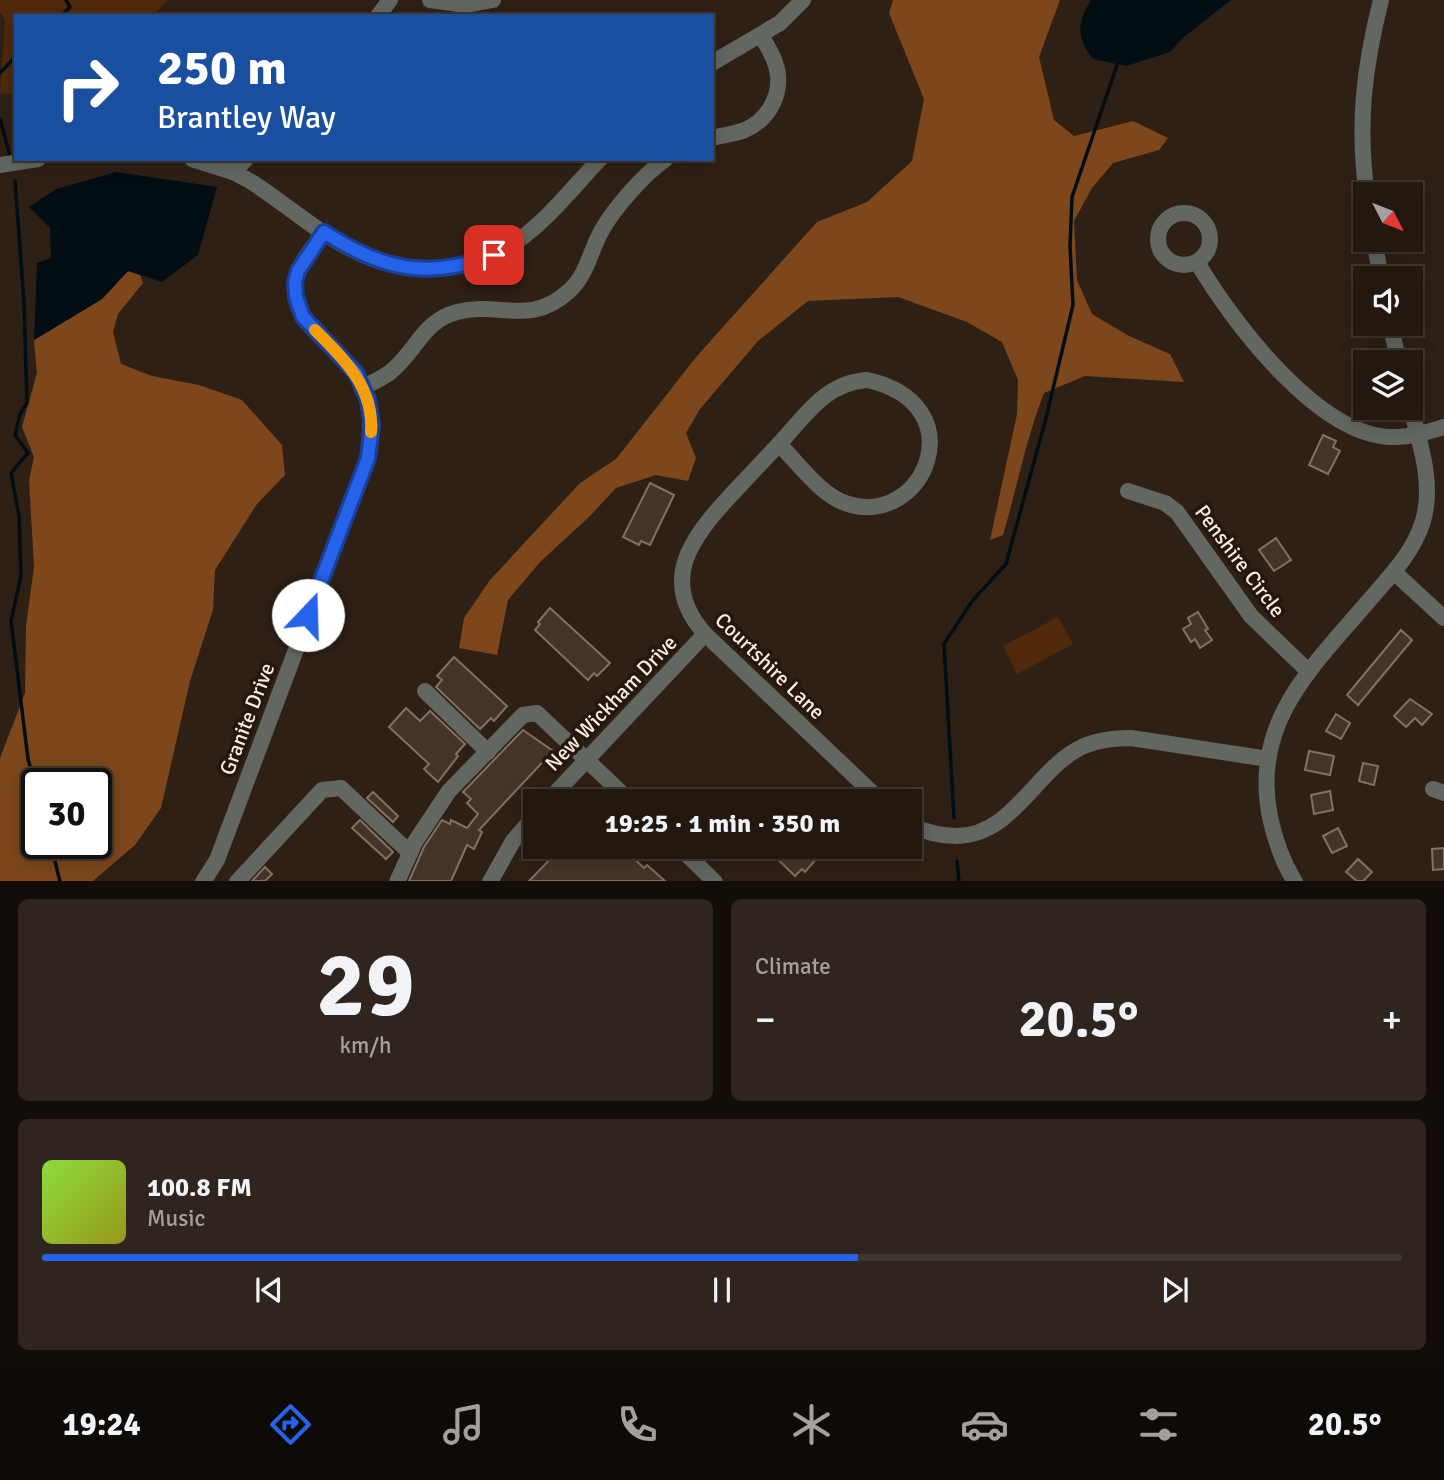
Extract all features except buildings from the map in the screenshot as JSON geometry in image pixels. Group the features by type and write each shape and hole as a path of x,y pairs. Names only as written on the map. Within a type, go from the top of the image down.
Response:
{"street":[{"path":"430,0 466,5 493,0"},
{"path":"714,62 780,23 803,0"},
{"path":"1366,182 1362,96 1369,47 1381,0"},
{"path":"714,138 746,130 769,111 776,94 778,78 775,63 761,34"},
{"path":"0,165 25,161"},
{"path":"198,161 233,172 266,191 351,250 373,260 396,266 442,269 494,255 516,242 598,161"},
{"path":"233,172 244,161"},
{"path":"363,387 396,368 424,331 444,316 468,310 528,311 559,300 578,281 609,219 664,161"},
{"name":"Granite Drive","path":"203,881 216,860 368,458 372,425 363,387 346,362 303,317 296,297 295,282 298,271 324,232"},
{"path":"1196,262 1217,297 1250,338 1279,370 1330,415 1366,433 1391,437 1444,427"},
{"name":"Courtshire Lane","path":"779,444 833,496 846,504 863,508 889,503 911,486 926,464 930,432 924,415 901,391 884,383 859,380 835,387 779,444 708,520 686,556 682,574 686,607 705,635 868,789"},
{"path":"1295,881 1276,843 1265,793 1272,736 1308,671 1394,572 1417,538 1427,501 1427,485 1414,420"},
{"name":"Penshire Circle","path":"1128,491 1165,503 1177,512 1251,616 1308,671"},
{"path":"1394,572 1444,618"},
{"name":"New Wickham Drive","path":"559,789 705,635"},
{"path":"425,691 488,752"},
{"path":"397,881 410,853 449,791 523,715 537,713 618,789"},
{"path":"922,829 947,836 967,836 985,831 1002,820 1066,757 1094,742 1113,738 1131,738 1268,759"},
{"path":"237,881 322,790 341,789 410,853"},
{"path":"491,881 513,841 523,829"},
{"path":"692,859 715,881"}],"shaded area":[{"path":"0,0 168,0 155,14 14,14 14,95 0,93 5,19 0,13"},
{"path":"893,0 1060,0 1039,57 1054,120 1074,136 1133,121 1168,138 1159,150 1113,163 1092,188 1074,221 1077,280 1092,314 1129,336 1170,354 1184,382 1085,376 1044,393 1003,535 990,540 1017,414 1018,380 1002,342 967,322 898,297 808,301 758,341 700,409 686,433 696,458 688,481 656,475 616,488 540,562 508,600 497,655 459,648 464,618 490,580 580,483 616,459 697,356 817,222 867,202 912,161 924,99 889,13"},
{"path":"1091,0 1231,0 1184,37 1170,52 1126,66 1093,59 1087,51 1080,30"},
{"path":"116,172 217,187 198,255 162,282 128,271 102,299 34,340 37,263 51,258 50,228 29,207 56,189"},
{"path":"128,271 140,275 143,283 118,314 113,332 121,364 152,376 199,385 242,400 282,445 285,475 257,504 215,570 213,610 190,681 161,808 135,845 93,881 0,881 0,758 25,693 26,626 34,567 29,480 34,457 22,427 37,373 34,340 102,299"},
{"path":"1058,617 1073,644 1017,674 1003,646"}],"waterway":[{"path":"63,14 70,7 66,0"},
{"path":"0,73 14,58"},
{"path":"954,818 944,644 973,600 1006,564 1046,418 1073,305 1070,246 1072,197 1117,65"},
{"path":"0,119 10,156"},
{"path":"15,181 24,302 27,403 20,414 15,435 28,453 11,473 19,516 21,576 11,621 31,768"},
{"path":"55,859 60,881"},
{"path":"957,861 959,881"}],"slow traffic":[{"path":"315,330 356,373 368,400 371,432"}],"route":[{"path":"308,615 368,458 372,425 368,400 356,373 303,317 298,308 295,282 298,271 324,232 351,250 396,266 442,269 494,255"}]}
